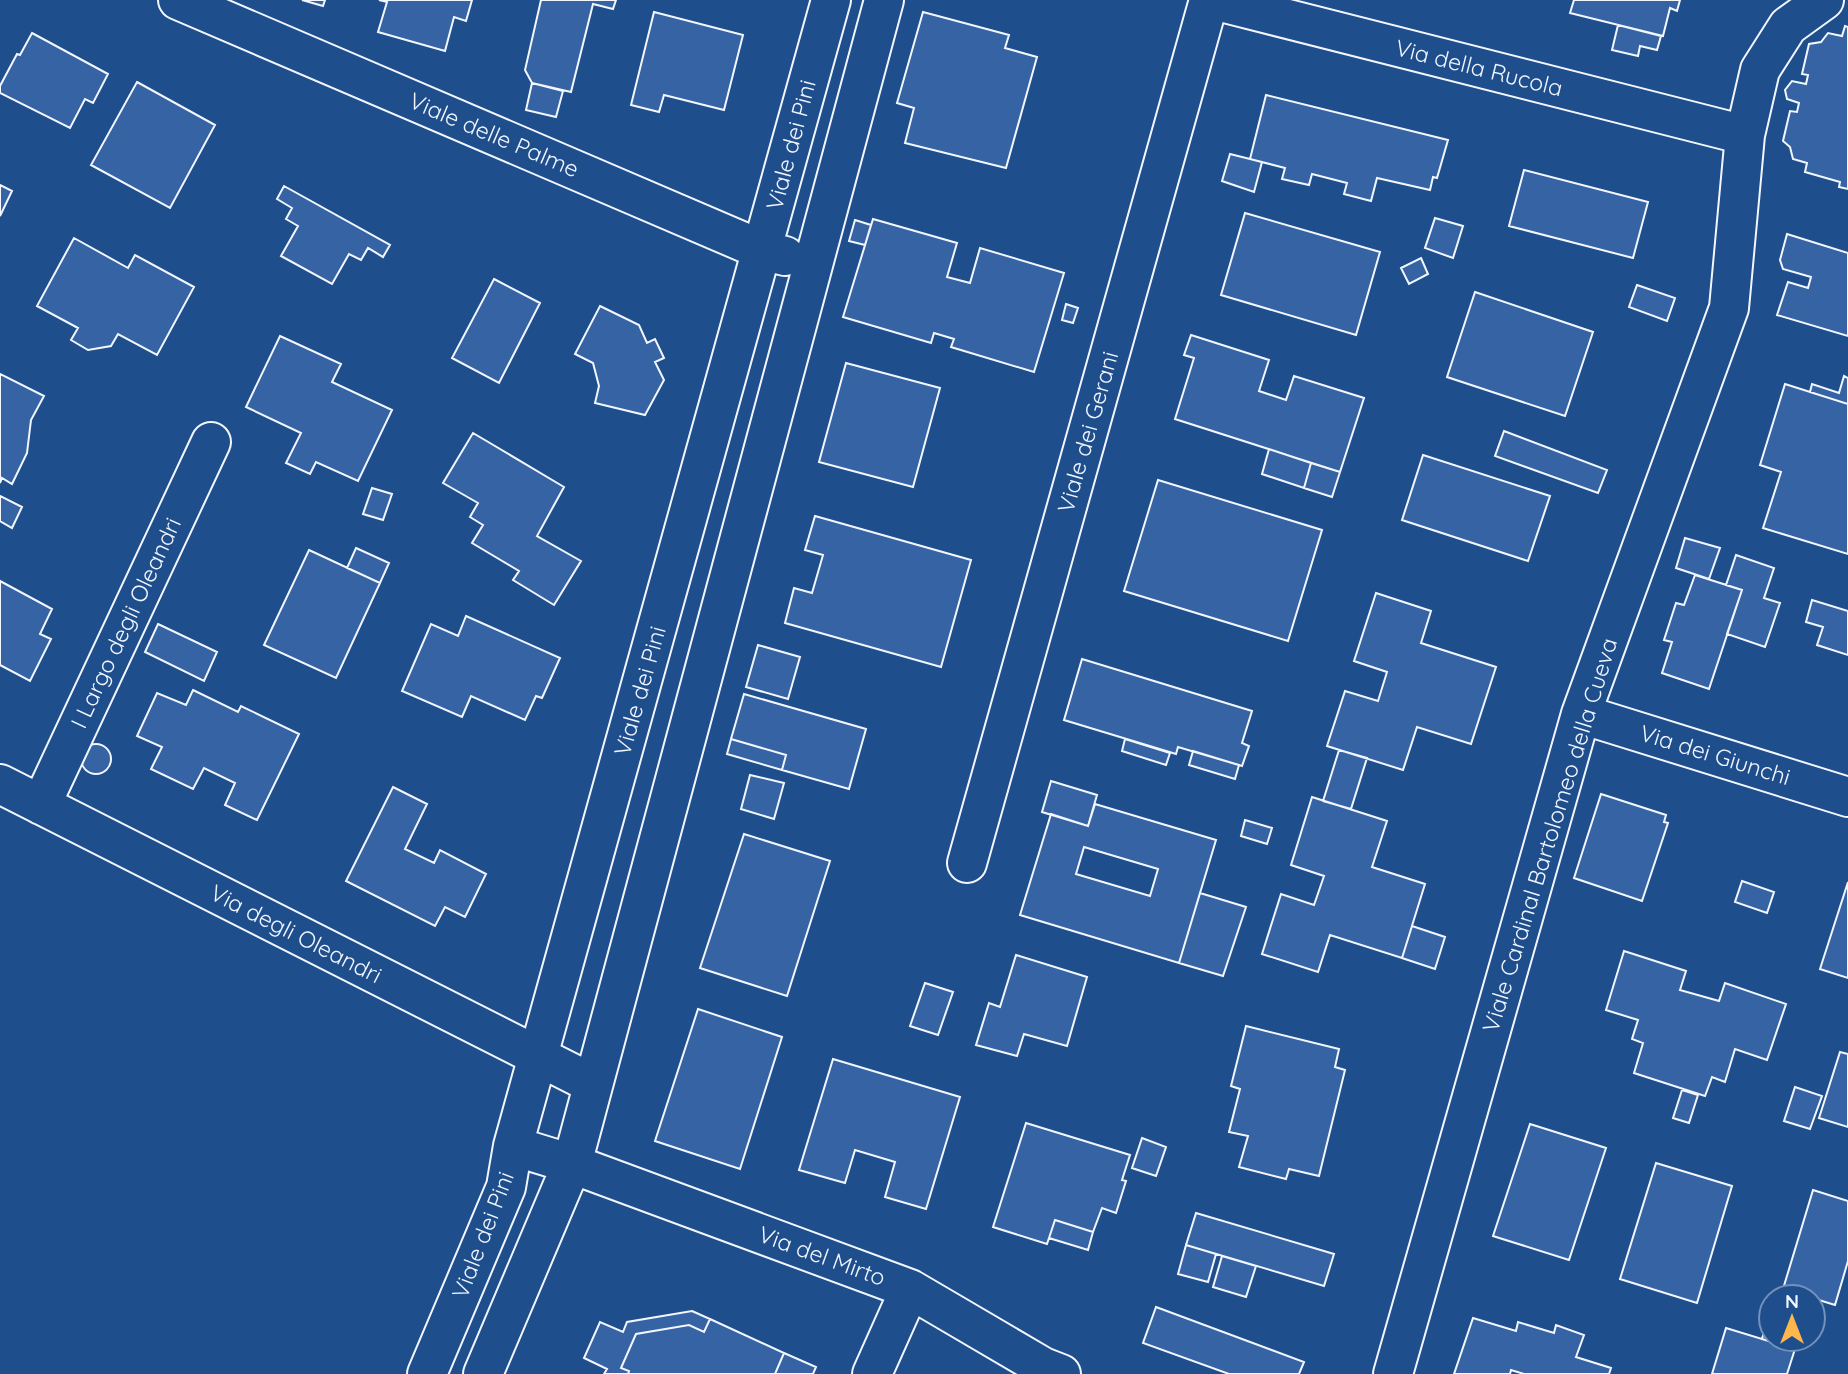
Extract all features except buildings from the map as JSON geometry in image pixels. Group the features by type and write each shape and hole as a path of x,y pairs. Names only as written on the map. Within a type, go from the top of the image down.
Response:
{"street":[{"name":"Viale delle Palme","path":"178,0 762,250 813,263"},
{"name":"Viale dei Pini","path":"427,1374 506,1187 513,1146 831,0"},
{"path":"483,1374 572,1164 884,0"},
{"name":"Via della Rucola","path":"1211,0 1745,135"},
{"name":"Viale dei Gerani","path":"967,863 1211,0"},
{"name":"Viale Cardinal Bartolomeo della Cueva","path":"1393,1374 1581,714 1729,308 1745,135 1760,70 1788,26 1824,0"},
{"name":"I Largo degli Oleandri","path":"41,805 211,442"},
{"name":"Via dei Giunchi","path":"1581,714 1848,797"},
{"name":"Via degli Oleandri","path":"0,784 593,1084"},
{"name":"Via del Mirto","path":"513,1146 572,1164 910,1289 1043,1367 1061,1374"},
{"path":"872,1374 910,1289"}]}
